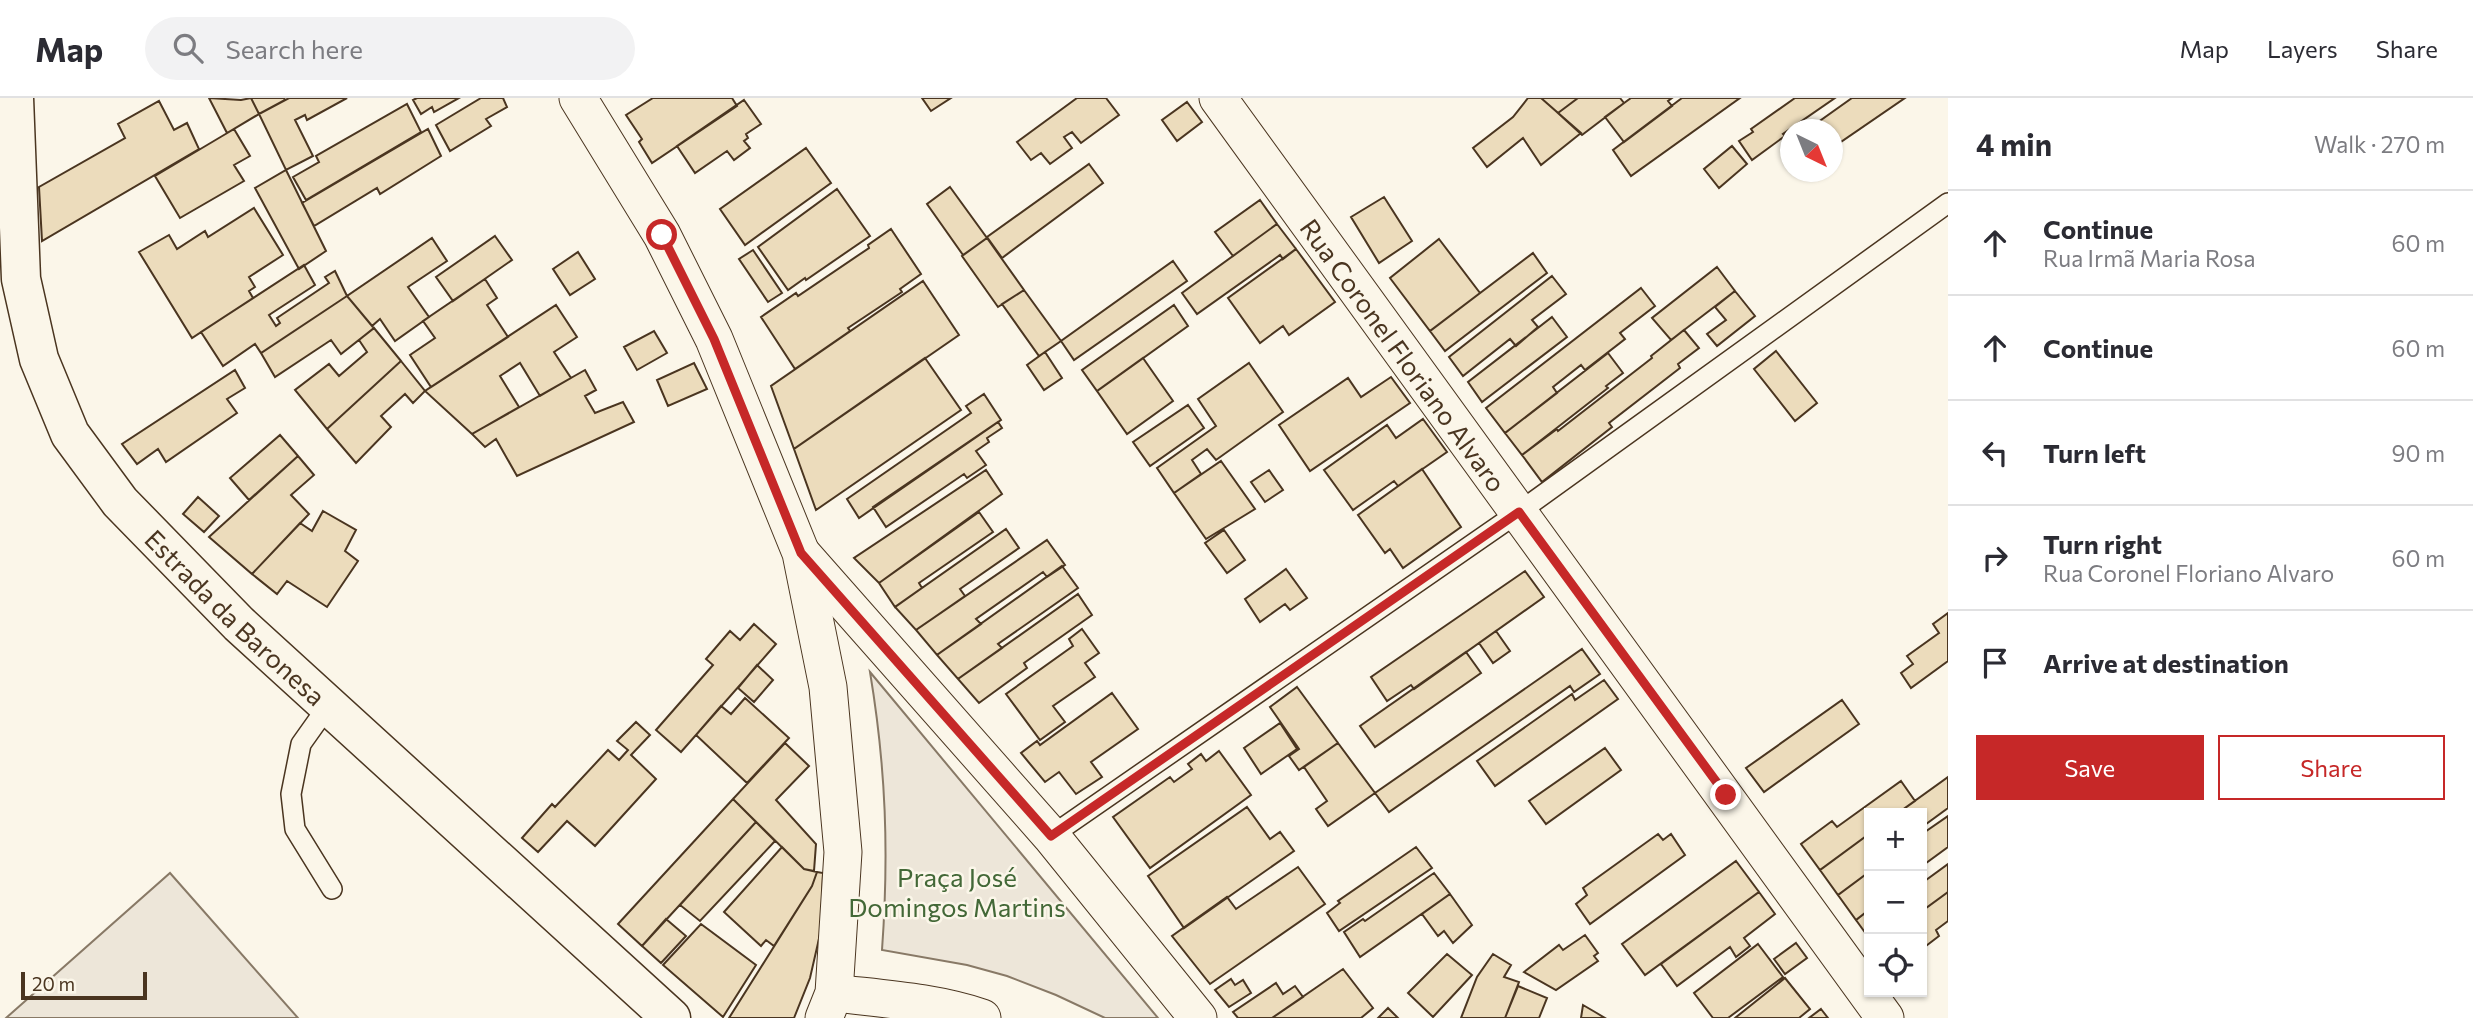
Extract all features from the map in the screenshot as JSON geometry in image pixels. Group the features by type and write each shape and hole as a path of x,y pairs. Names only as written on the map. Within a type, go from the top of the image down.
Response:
{"main road":[{"name":"Estrada da Baronesa","path":"14,98 21,279 39,359 70,434 120,502 239,624 671,1018"}],"street":[{"path":"578,98 662,235 714,339 801,553 828,687 843,852 829,1006 919,1004 963,1011 982,1018"},
{"name":"Rua Coronel Floriano Alvaro","path":"1218,98 1885,1018"},
{"path":"801,553 1051,836 1198,1018"}],"lane":[{"path":"1051,836 1519,512 1948,203"},
{"path":"328,706 301,744 291,794 295,829 332,888"}],"green space":[{"name":"Praça José Domingos Martins","path":"870,672 1158,1018 1105,1018 1007,976 967,965 882,950 885,811 880,742"},
{"path":"170,873 298,1018 6,1018"}],"building":[{"path":"209,98 251,98 259,114 227,133"},
{"path":"251,98 284,98 285,100 259,114"},
{"path":"289,98 347,98 307,120 305,115 295,120 313,156 286,170 259,114"},
{"path":"459,98 434,112 432,107 421,114 413,100"},
{"path":"481,98 503,98 507,107 486,119 491,126 450,151 436,125"},
{"path":"653,98 732,98 737,106 652,163 639,142 642,139 626,115"},
{"path":"922,98 951,98 931,111"},
{"path":"1077,98 1106,98 1119,115 1081,143 1072,132 1064,137 1072,148 1050,164 1041,153 1031,160 1017,142"},
{"path":"1528,98 1541,98 1581,133 1541,165 1523,138 1487,167 1473,148 1513,117"},
{"path":"1541,98 1578,98 1558,113"},
{"path":"1578,98 1620,98 1624,103 1582,135 1558,113"},
{"path":"1631,98 1672,98 1668,101 1672,106 1624,142 1605,117"},
{"path":"1682,98 1740,98 1631,176 1613,150"},
{"path":"1795,98 1835,98 1805,119 1780,119 1780,140 1752,160 1739,141 1753,132 1751,129"},
{"path":"1852,98 1905,98 1843,140 1843,119 1822,119"},
{"path":"744,100 761,124 746,134 748,138 744,141 750,148 734,160 727,151 695,173 677,146"},
{"path":"159,101 174,130 187,123 199,149 42,241 39,187 125,138 118,124"},
{"path":"1187,102 1202,122 1177,141 1162,120"},
{"path":"407,104 421,132 306,200 293,177 319,162 316,156"},
{"path":"234,129 250,156 234,165 244,181 180,218 155,176"},
{"path":"428,129 441,156 380,194 377,188 314,226 302,203"},
{"path":"1732,146 1747,164 1719,188 1704,169"},
{"path":"806,148 831,183 745,245 720,209"},
{"path":"1089,164 1103,183 1002,258 987,237"},
{"path":"286,170 326,251 299,269 255,188"},
{"path":"950,187 987,238 963,255 927,204"},
{"path":"837,189 870,236 788,290 758,247"},
{"path":"1384,197 1412,241 1379,263 1351,217"},
{"path":"1260,200 1277,224 1233,256 1215,232"},
{"path":"254,208 283,255 249,277 255,287 249,291 253,298 192,338 139,252 169,235 177,249 205,231 208,237"},
{"path":"1277,224 1296,249 1283,259 1280,255 1197,314 1182,293"},
{"path":"891,229 921,274 900,289 902,292 848,328 850,331 795,369 761,317 796,293 798,296 869,248 868,245"},
{"path":"495,236 512,260 453,301 436,277"},
{"path":"432,238 447,261 408,287 429,317 395,341 380,319 372,326 347,296"},
{"path":"987,238 1024,290 998,307 962,256"},
{"path":"1439,239 1480,293 1430,331 1390,278"},
{"path":"1296,249 1335,302 1289,335 1283,326 1260,343 1228,298"},
{"path":"753,250 782,293 768,302 739,259"},
{"path":"578,252 595,279 570,295 553,269"},
{"path":"1533,253 1547,273 1445,351 1430,331"},
{"path":"1173,261 1187,281 1074,360 1061,341"},
{"path":"304,265 315,285 269,315 276,326 280,323 277,318 329,283 325,277 335,271 347,296 261,353 255,344 223,366 201,332"},
{"path":"1717,267 1735,291 1671,340 1652,318"},
{"path":"1552,276 1566,294 1532,320 1538,327 1516,346 1510,339 1463,376 1449,357"},
{"path":"485,279 497,298 487,305 508,337 431,387 410,355 435,338 423,321"},
{"path":"923,281 959,335 794,449 771,386"},
{"path":"1641,288 1655,306 1620,333 1625,339 1585,370 1581,365 1553,387 1557,393 1505,433 1486,408"},
{"path":"1024,290 1061,341 1039,356 1002,304"},
{"path":"1735,291 1755,316 1717,346 1707,334 1726,320 1715,307"},
{"path":"347,296 374,328 341,354 331,340 275,377 261,353"},
{"path":"556,305 577,337 554,352 571,378 540,396 520,363 500,376 519,407 472,434 425,391"},
{"path":"1174,305 1188,326 1097,391 1082,370"},
{"path":"1552,317 1567,337 1482,402 1468,382"},
{"path":"374,328 401,361 327,429 295,390 329,364 339,376 367,352 359,340"},
{"path":"1684,330 1699,348 1678,364 1680,368 1609,423 1612,427 1542,482 1522,455 1557,429 1558,431"},
{"path":"654,331 667,353 637,370 624,347"},
{"path":"1776,351 1817,403 1795,421 1754,369"},
{"path":"1045,352 1062,378 1044,390 1027,365"},
{"path":"1608,353 1623,373 1606,386 1608,388 1522,455 1505,433"},
{"path":"925,358 961,410 816,510 794,449"},
{"path":"1143,358 1173,401 1127,434 1097,391"},
{"path":"401,361 425,391 413,403 405,394 381,416 391,427 356,463 327,429"},
{"path":"694,363 707,389 668,406 657,380"},
{"path":"1249,363 1283,412 1216,460 1207,449 1192,460 1201,474 1174,493 1157,468 1216,426 1198,399"},
{"path":"235,370 245,388 227,399 237,413 166,462 158,449 137,464 122,444"},
{"path":"585,370 596,390 585,396 595,413 623,402 634,422 517,476 496,439 485,447 472,434"},
{"path":"1391,377 1410,403 1310,471 1279,425 1348,378 1361,397"},
{"path":"984,394 1001,420 859,518 847,499 971,413 966,406"},
{"path":"1188,405 1204,428 1150,466 1133,442"},
{"path":"1423,419 1447,452 1398,486 1394,481 1353,510 1324,470 1387,425 1396,438"},
{"path":"998,422 1002,428 987,438 989,442 976,451 986,465 967,478 964,474 886,527 873,507"},
{"path":"280,435 298,456 249,500 230,478"},
{"path":"298,456 314,475 291,495 309,514 252,574 209,537"},
{"path":"1221,461 1255,509 1206,539 1174,493"},
{"path":"1422,469 1461,527 1403,568 1390,549 1385,553 1358,515"},
{"path":"986,470 1002,494 879,583 854,558"},
{"path":"1269,470 1283,490 1265,502 1251,482"},
{"path":"198,497 219,516 204,532 183,514"},
{"path":"323,511 356,530 345,551 358,561 327,607 287,581 277,594 252,574 300,523 312,531"},
{"path":"979,512 993,532 919,583 922,588 895,607 879,583"},
{"path":"1006,529 1019,548 960,589 965,596 916,630 895,607"},
{"path":"1224,530 1245,560 1227,573 1205,543"},
{"path":"1047,540 1065,565 1047,577 1043,572 976,619 981,624 937,655 916,630"},
{"path":"1062,566 1078,588 998,644 1002,648 958,679 937,655"},
{"path":"1286,569 1307,598 1290,610 1285,604 1260,622 1245,599"},
{"path":"1525,571 1544,597 1414,689 1411,685 1387,701 1371,677"},
{"path":"1078,594 1092,615 1024,663 1027,668 979,703 958,679"},
{"path":"1948,613 1948,661 1911,688 1901,673 1913,664 1907,656 1939,633 1933,624"},
{"path":"754,624 776,644 681,752 656,730 713,665 706,659 730,631 740,640"},
{"path":"1082,629 1099,653 1085,663 1095,677 1053,706 1065,722 1040,740 1006,694 1073,646 1069,639"},
{"path":"1496,631 1510,651 1493,663 1479,643"},
{"path":"1582,649 1600,674 1574,692 1570,686 1389,812 1375,793"},
{"path":"1466,652 1481,673 1375,747 1360,726"},
{"path":"757,665 773,680 754,702 738,688"},
{"path":"1604,680 1618,699 1495,786 1477,761 1572,694 1575,700"},
{"path":"1297,687 1338,743 1299,770 1289,756 1299,749 1270,707"},
{"path":"1112,693 1138,729 1091,762 1102,777 1076,794 1059,772 1045,782 1021,753 1037,741 1040,745"},
{"path":"745,698 789,738 747,783 696,735 721,706 731,714"},
{"path":"1842,700 1859,724 1764,792 1746,768"},
{"path":"636,722 650,735 631,755 656,779 595,846 567,821 538,852 522,838 552,804 555,807 608,750 619,760 628,750 617,741"},
{"path":"1280,723 1297,749 1261,774 1244,748"},
{"path":"785,743 809,766 776,800 816,844 814,871 804,869 733,799"},
{"path":"1338,743 1375,793 1328,826 1316,809 1327,801 1304,767"},
{"path":"1605,748 1621,770 1546,824 1529,801"},
{"path":"1219,751 1251,795 1150,868 1113,817 1170,777 1174,782 1192,769 1188,764 1201,754 1206,761"},
{"path":"1948,777 1948,808 1927,823 1927,808 1905,808"},
{"path":"1901,781 1915,801 1905,808 1864,808 1864,838 1820,870 1801,844 1832,821 1837,827"},
{"path":"733,799 756,822 642,946 618,924"},
{"path":"1247,807 1270,839 1280,832 1294,851 1184,928 1148,876"},
{"path":"1948,816 1948,847 1927,862 1927,831"},
{"path":"756,822 775,841 700,921 680,905"},
{"path":"1658,834 1663,840 1671,834 1685,855 1590,924 1576,904 1587,895 1583,888"},
{"path":"1864,838 1864,876 1838,895 1820,870"},
{"path":"782,847 804,869 817,872 812,886 774,946 766,940 761,946 724,912"},
{"path":"1416,847 1432,868 1339,931 1327,913 1340,903 1338,901"},
{"path":"1736,861 1759,892 1645,975 1622,944"},
{"path":"1948,864 1948,892 1927,907 1927,879"},
{"path":"1298,867 1325,904 1210,984 1172,936 1227,897 1236,909"},
{"path":"817,872 823,873 821,930 810,978 794,1018 729,1018 812,886"},
{"path":"1434,873 1450,894 1360,957 1344,932 1363,919 1365,921"},
{"path":"1864,876 1864,914 1856,920 1838,895"},
{"path":"1759,892 1775,914 1744,938 1750,946 1736,957 1730,947 1677,986 1661,964"},
{"path":"1948,892 1948,921 1936,930 1939,936 1927,945 1927,934 1927,907"},
{"path":"1450,894 1472,925 1453,943 1444,931 1438,936 1422,914"},
{"path":"1864,914 1864,931 1856,920"},
{"path":"666,919 686,936 661,963 642,946"},
{"path":"701,924 756,965 723,1017 663,965"},
{"path":"1585,935 1598,953 1594,956 1598,961 1556,990 1524,972 1559,945 1563,950"},
{"path":"1796,943 1807,958 1785,974 1774,959"},
{"path":"1758,944 1783,977 1728,1018 1713,1018 1694,993"},
{"path":"1447,954 1472,975 1433,1017 1408,993"},
{"path":"1493,954 1511,965 1504,977 1519,982 1505,1018 1461,1018 1477,977"},
{"path":"1343,969 1373,1008 1361,1018 1272,1018"},
{"path":"1785,978 1810,1009 1799,1018 1735,1018"},
{"path":"1231,979 1235,985 1243,980 1251,993 1229,1007 1215,990"},
{"path":"1276,983 1283,994 1295,986 1303,997 1272,1018 1238,1018 1233,1012"},
{"path":"1518,986 1547,998 1539,1018 1505,1018"},
{"path":"1583,1005 1595,1012 1605,1018 1581,1018"},
{"path":"1388,1008 1398,1018 1378,1018"},
{"path":"1821,1009 1828,1018 1809,1018"}],"route":[{"path":"662,235 714,339 801,553 1051,836 1519,512 1726,795"}]}
